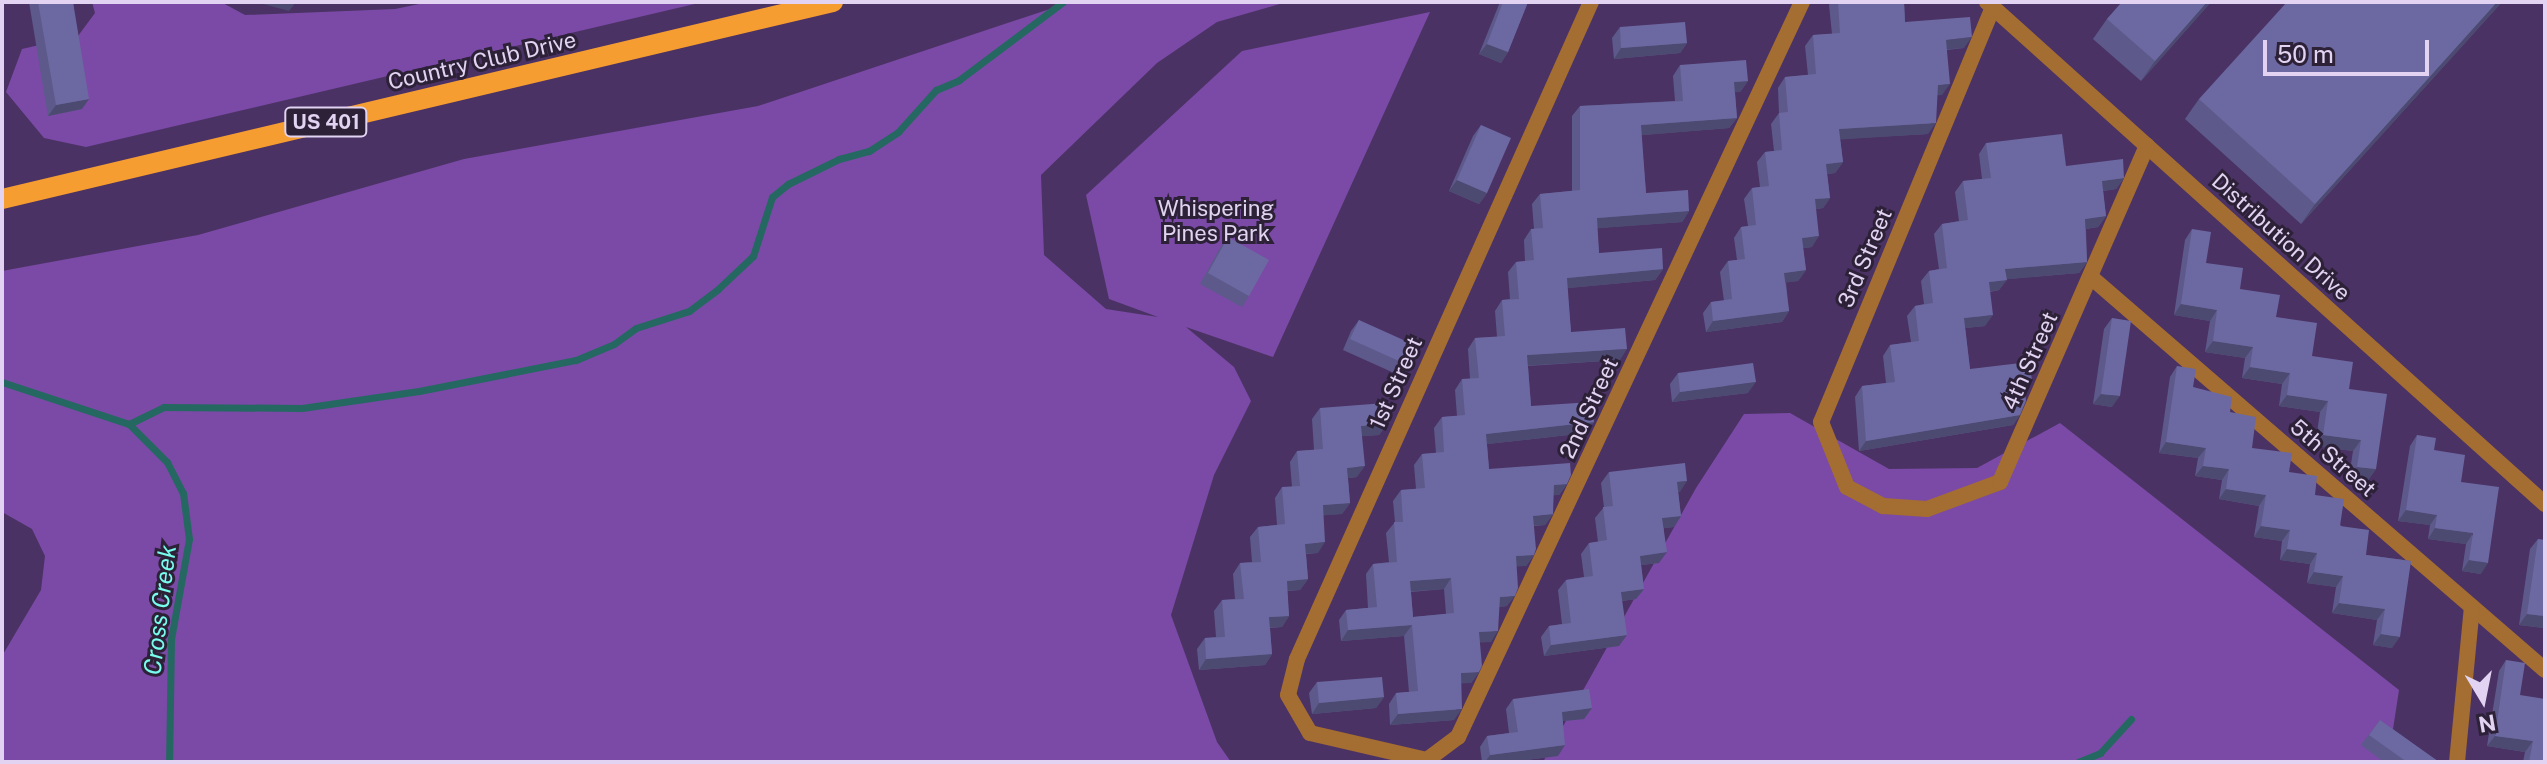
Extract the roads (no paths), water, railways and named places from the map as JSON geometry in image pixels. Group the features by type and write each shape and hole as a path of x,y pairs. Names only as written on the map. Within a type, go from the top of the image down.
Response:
{"main road":[{"name":"Country Club Drive","path":"2,199 833,2"}],"street":[{"name":"1st Street","path":"1362,745 1310,733 1288,695 1297,659 1591,2"},
{"name":"2nd Street","path":"1362,745 1427,760 1458,737 1802,2"},
{"name":"Distribution Drive","path":"1990,5 2545,504"},
{"name":"3rd Street","path":"1883,506 1847,487 1821,422 1990,5"},
{"name":"4th Street","path":"1883,506 1927,509 2000,482 2092,278 2147,146"},
{"name":"5th Street","path":"2092,278 2545,670"},
{"path":"2457,762 2472,607"}],"waterway":[{"path":"129,424 164,407 302,408 419,391 576,360 614,344 636,328 689,311 753,256 772,197 788,184 839,159 869,151 898,132 936,90 959,80 1063,2"},
{"name":"Cross Creek","path":"2,382 129,424 167,462 183,493 189,539 171,639 169,762"},
{"path":"2078,762 2100,753 2131,719"}],"park label":[{"name":"Whispering Pines Park","path":"1216,220"}]}
